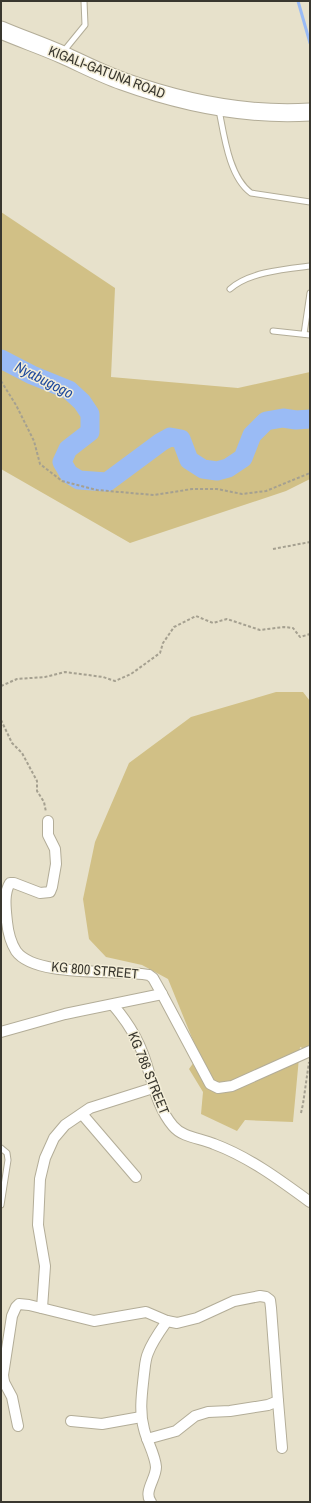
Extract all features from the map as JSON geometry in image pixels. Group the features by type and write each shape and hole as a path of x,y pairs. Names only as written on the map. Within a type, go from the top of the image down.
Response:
{"highway":[{"name":"KIGALI-GATUNA ROAD","path":"1,30 120,80 170,97 218,108 272,114 310,112"}],"street":[{"name":"KG 800 STREET","path":"48,821 48,835 55,849 56,864 50,892 40,893 10,883 8,887 6,902 8,933 17,952 35,964 52,968 149,975 153,978 162,994 210,1084 218,1088 232,1086 310,1051"},
{"name":"KG 800 STREET","path":"113,1005 162,994"},
{"path":"1,1032 64,1014 113,1005"},
{"name":"KG 786 STREET","path":"113,1005 134,1033 143,1054 153,1088 168,1120 178,1131 215,1144 261,1167 310,1202"},
{"path":"42,1308 45,1266 38,1225 40,1179 45,1158 54,1138 65,1125 90,1108 153,1088"},
{"path":"82,1114 136,1177"},
{"path":"18,1426 12,1397 2,1383 12,1316 16,1307 20,1304 94,1321 146,1312 167,1321 177,1323 197,1318 234,1302 260,1296 266,1297 270,1300 282,1448"},
{"path":"151,1502 148,1498 148,1492 154,1478 156,1466 141,1417 141,1405 147,1357 167,1321"},
{"path":"147,1439 176,1431 195,1416 208,1412 230,1411 268,1405 278,1401"},
{"path":"71,1421 102,1424 141,1417"}],"lane":[{"path":"61,54 85,25 84,1"},
{"path":"218,108 228,151 240,182 245,188 251,193 310,202"},
{"path":"230,289 235,284 248,277 283,269 310,266"},
{"path":"304,334 310,293"},
{"path":"273,331 310,335"},
{"path":"1,1148 7,1153 8,1160 1,1205"}],"path":[{"path":"1,381 16,405 34,442 40,464 62,481 97,490 154,495 192,489 217,489 242,494 266,491 301,478 310,473"},
{"path":"273,549 310,542"},
{"path":"1,686 17,679 45,677 65,672 103,677 115,681 131,674 160,653 163,643 174,627 196,616 213,623 227,619 260,630 284,627 293,628 300,637 310,634"},
{"path":"1,720 12,743 22,753 37,781 37,791 44,802 48,821"},
{"path":"301,1113 310,1051"}],"shaded area":[{"path":"1,212 115,288 111,377 238,388 310,372 310,479 286,491 130,543 1,469"},
{"path":"276,692 303,692 310,701 310,1051 300,1047 293,1122 245,1120 237,1131 201,1114 203,1092 189,1069 199,1055 168,979 142,965 106,957 89,939 83,899 95,842 129,763 191,717"}],"waterway":[{"path":"298,1 310,43"},
{"name":"Nyabugogo","path":"1,359 32,375 69,390 82,402 90,414 90,432 68,449 62,462 69,474 79,480 107,482 170,437 181,439 189,460 203,469 217,471 228,468 243,458 252,435 266,421 283,418 296,420 310,419"}]}
